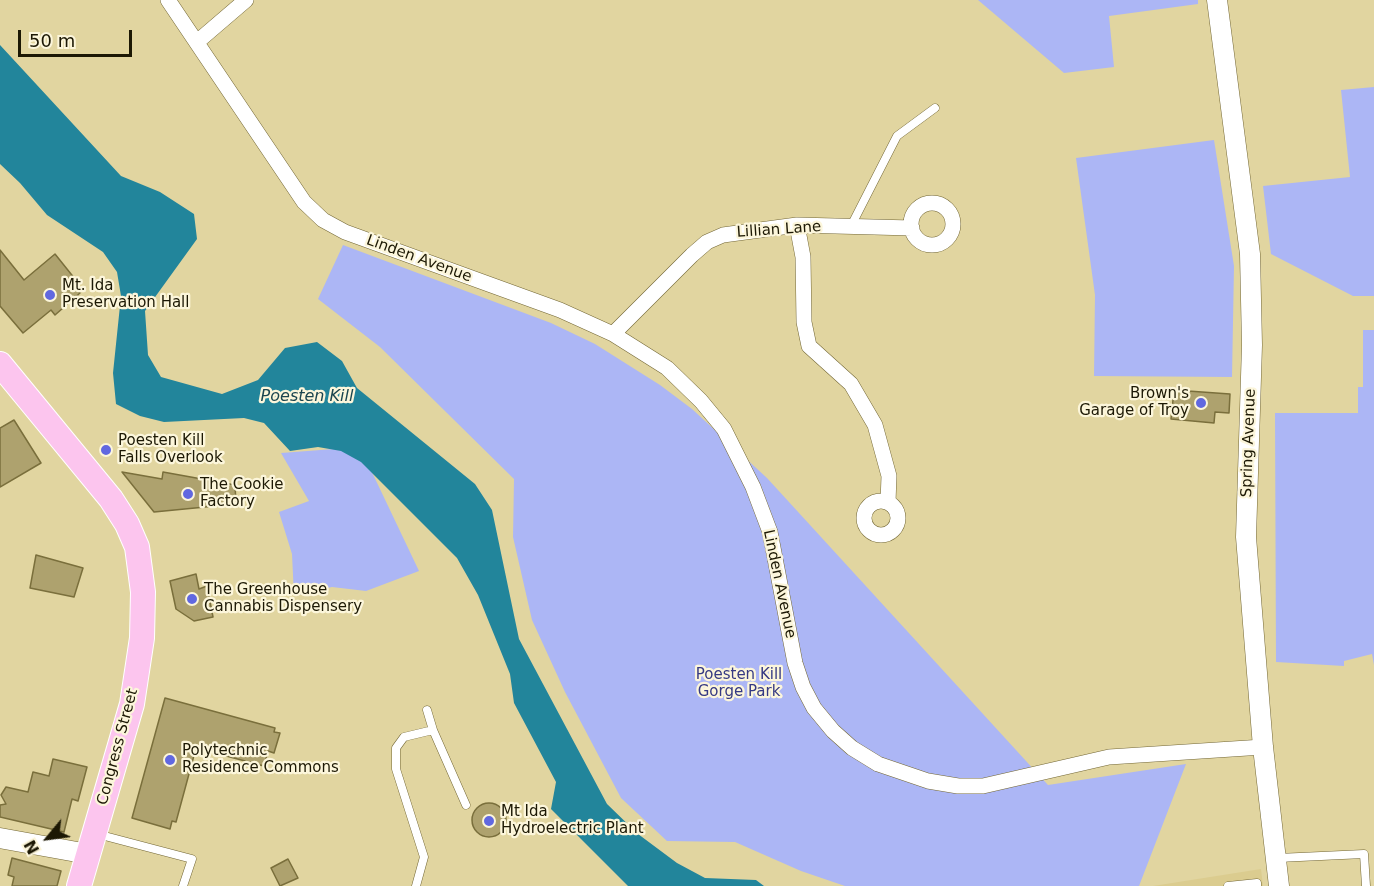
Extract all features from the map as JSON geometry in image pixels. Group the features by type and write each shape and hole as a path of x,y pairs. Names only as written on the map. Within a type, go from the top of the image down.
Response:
{"main road":[{"name":"Congress Street","path":"0,364 111,499 127,524 137,547 143,592 142,638 132,704 79,886"}],"street":[{"name":"Linden Avenue","path":"168,0 304,202 323,220 345,232 560,310 613,334 667,368 701,401 724,429 753,487 770,532 795,663 803,687 814,708 833,731 852,748 878,764 928,781 958,786 983,786 1109,757 1263,747"},
{"path":"197,42 246,0"},
{"name":"Spring Avenue","path":"1217,0 1250,254 1252,345 1246,537 1263,747 1278,883"},
{"path":"797,225 803,257 804,322 809,346 851,384 875,425 889,476 888,502"},
{"name":"Lillian Lane","path":"613,334 707,242 743,230 797,225 912,228"},
{"path":"0,838 91,843"}],"lane":[{"path":"850,226 897,136 935,108"},
{"path":"427,710 433,730 466,805"},
{"path":"416,886 424,857 396,769 396,748 405,737 433,730"},
{"path":"91,843 192,858 183,886"},
{"path":"1275,858 1364,854 1366,886"},
{"path":"1228,886 1278,883"}],"shaded area":[{"path":"1261,869 1263,886 1153,886"}],"green space":[{"path":"978,0 1198,0 1198,4 1109,16 1114,67 1064,73"},
{"path":"1374,87 1374,296 1353,296 1271,254 1263,186 1350,177 1341,90"},
{"path":"1214,140 1234,266 1232,377 1094,376 1095,295 1076,158"},
{"name":"Poesten Kill Gorge Park","path":"343,245 551,323 595,344 660,385 692,409 767,478 1048,785 1186,764 1139,886 845,886 801,871 735,842 667,841 621,798 565,692 532,620 513,537 514,479 380,347 318,299"},
{"path":"1363,330 1374,330 1374,665 1372,654 1344,661 1344,666 1276,662 1275,413 1358,413 1358,387 1363,387"},
{"path":"360,447 419,571 366,591 332,587 294,596 292,554 279,512 309,501 281,453"}],"water":[{"name":"Poesten Kill","path":"0,45 121,176 160,192 194,214 197,239 145,311 148,355 161,377 222,394 258,380 285,348 317,342 342,361 357,388 475,484 492,510 519,639 607,804 638,834 677,863 705,878 756,880 764,886 628,886 551,809 556,782 514,703 510,674 478,595 457,558 361,462 341,451 318,447 290,451 264,423 244,418 164,422 140,416 116,404 113,373 121,296 117,272 103,252 47,215 20,183 0,164"}],"building":[{"name":"Mt. Ida Preservation Hall","path":"0,250 24,280 55,254 79,284 76,288 80,293 55,315 51,310 23,333 0,306"},
{"name":"Brown's Garage of Troy","path":"1174,390 1230,394 1229,413 1215,412 1214,423 1171,419"},
{"path":"14,420 41,463 0,487 0,428"},
{"name":"The Cookie Factory","path":"122,472 162,479 163,472 235,485 236,504 154,512"},
{"path":"36,555 83,568 74,597 30,588"},
{"name":"The Greenhouse Cannabis Dispensery","path":"196,574 199,589 207,586 213,617 194,621 176,609 170,581"},
{"name":"Polytechnic Residence Commons","path":"165,698 275,728 274,732 280,733 274,753 268,751 264,766 196,748 176,822 172,821 170,829 132,818"},
{"path":"53,759 87,767 78,801 72,799 64,832 0,817 0,805 6,804 1,795 6,787 28,792 33,772 49,776"},
{"name":"Mt Ida Hydroelectric Plant","path":"489,803 501,808 506,820 501,832 489,837 477,832 472,820 477,808"},
{"path":"12,858 61,871 57,886 12,886 14,877 8,875"},
{"path":"288,859 298,878 280,886 271,868"}],"place":[{"name":"Mt. Ida Preservation Hall","path":"50,295"},
{"name":"Brown's Garage of Troy","path":"1201,403"},
{"name":"Poesten Kill Falls Overlook","path":"106,450"},
{"name":"The Cookie Factory","path":"188,494"},
{"name":"The Greenhouse Cannabis Dispensery","path":"192,599"},
{"name":"Polytechnic Residence Commons","path":"170,760"},
{"name":"Mt Ida Hydroelectric Plant","path":"489,821"}]}
